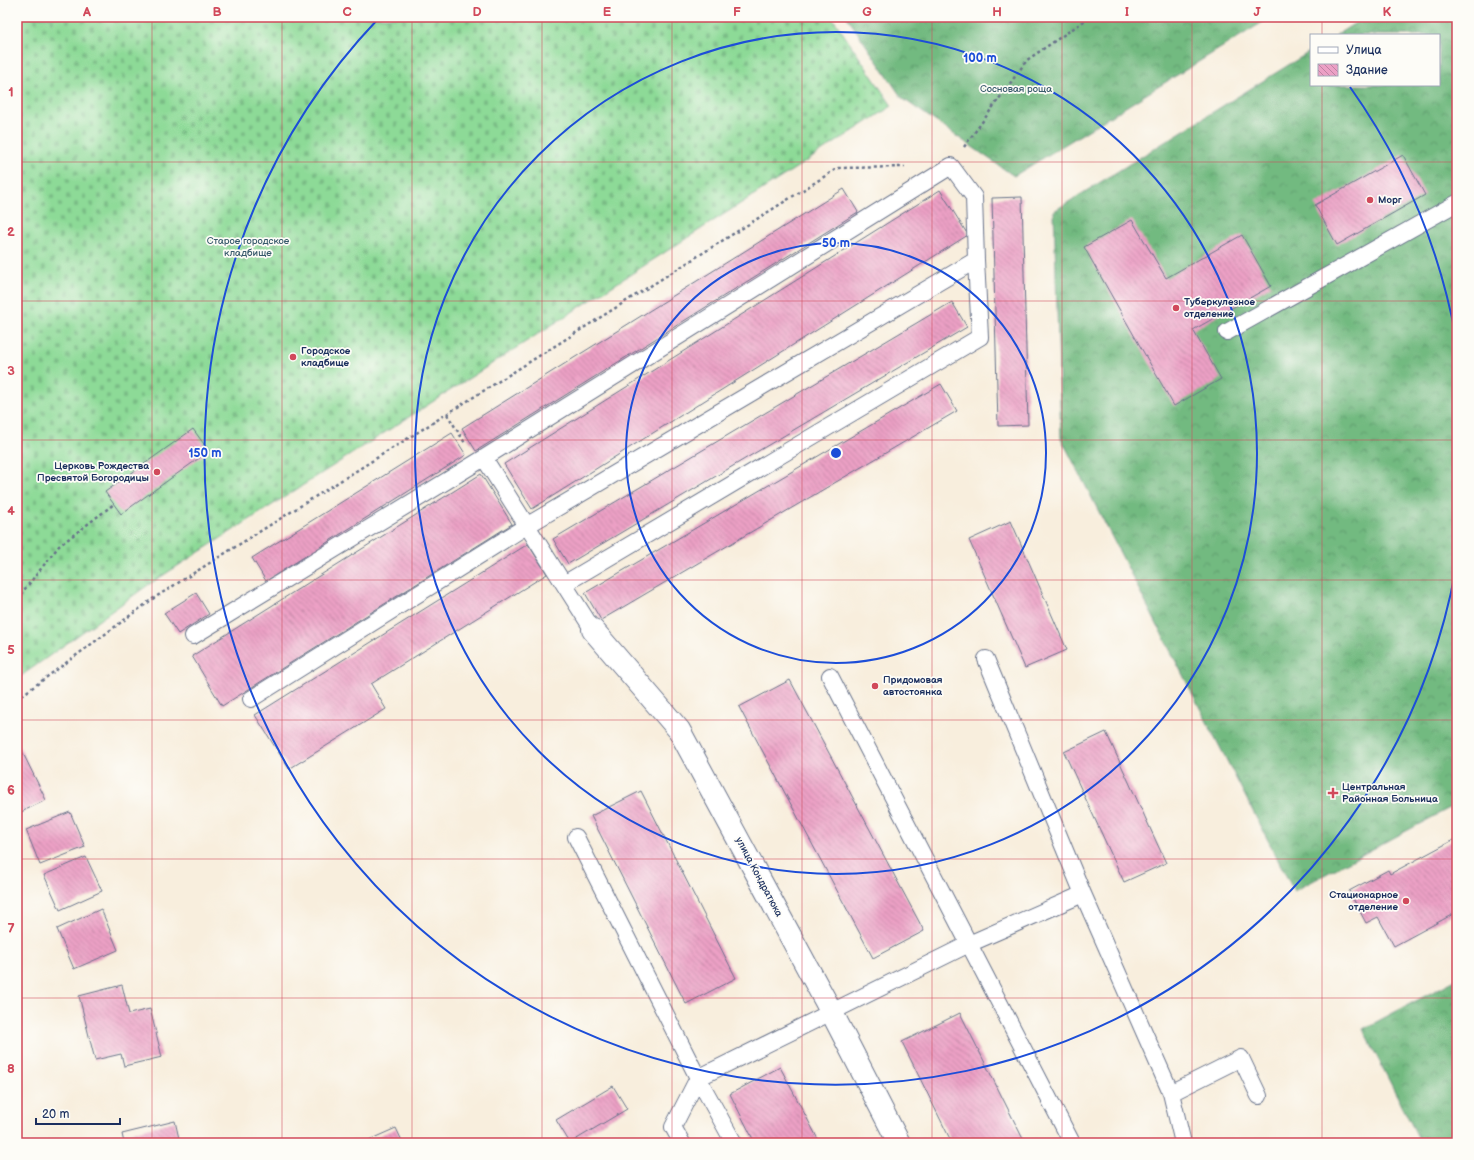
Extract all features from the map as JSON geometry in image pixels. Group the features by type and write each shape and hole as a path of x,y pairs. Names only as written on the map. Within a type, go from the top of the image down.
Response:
{"street":[{"name":"улица Кондратюка","path":"593,630 679,730 832,1013 899,1143"}],"lane":[{"path":"193,636 481,460 951,166 974,197 980,337 564,584"},
{"path":"1227,332 1457,203"},
{"path":"251,699 528,525 976,260"},
{"path":"481,460 528,525 593,630"},
{"path":"986,659 1083,894 1171,1093 1183,1143"},
{"path":"830,676 1072,1143"},
{"path":"576,837 698,1078 734,1143"},
{"path":"682,1143 674,1127 698,1078 969,944 1083,894"},
{"path":"1171,1093 1241,1058 1259,1096"}],"path":[{"path":"951,166 1027,60 1090,17"},
{"path":"17,699 154,598 838,168 906,167"},
{"path":"447,414 481,460"},
{"path":"17,599 59,546 114,504"}],"green space":[{"name":"Старое городское кладбище","path":"17,17 832,17 892,106 148,585 17,679"},
{"name":"Сосновая роща","path":"847,17 1271,17 1014,176 902,98"},
{"name":"Центральная Районная Больница","path":"1365,17 1457,17 1457,804 1294,891 1061,438 1054,211 1310,52 1310,86 1440,86 1440,34 1338,34"},
{"path":"1457,979 1457,1143 1421,1143 1363,1029"}],"building":[{"name":"Морг","path":"1403,155 1425,195 1337,245 1315,205"},
{"path":"844,189 858,212 476,451 462,428"},
{"path":"940,190 968,235 532,509 504,464"},
{"path":"1022,197 1028,425 998,426 992,198"},
{"name":"Туберкулезное отделение","path":"1132,220 1166,278 1242,235 1271,286 1193,330 1221,379 1174,406 1084,247"},
{"path":"952,302 967,327 568,564 553,539"},
{"path":"941,384 957,411 601,620 585,593"},
{"name":"Церковь Рождества Пресвятой Богородицы","path":"193,429 209,451 121,514 105,492"},
{"path":"452,433 466,455 266,581 252,558"},
{"path":"481,474 512,524 222,706 192,656"},
{"path":"1011,521 1067,650 1025,668 969,540"},
{"path":"528,544 547,574 371,684 386,709 289,769 255,715"},
{"path":"196,593 209,614 178,634 164,613"},
{"path":"790,680 924,931 873,958 739,707"},
{"path":"1106,732 1166,863 1124,882 1064,752"},
{"path":"17,741 46,800 17,814"},
{"path":"641,791 736,978 686,1004 591,816"},
{"path":"70,812 85,847 40,865 26,830"},
{"name":"Стационарное отделение","path":"1457,838 1457,912 1394,946 1378,917 1366,923 1349,891 1388,870 1390,874"},
{"path":"86,857 102,891 60,910 44,875"},
{"path":"101,909 118,950 74,969 57,929"},
{"path":"122,985 129,1014 150,1009 162,1057 124,1066 121,1054 95,1060 79,996"},
{"path":"960,1013 1025,1143 952,1143 902,1042"},
{"path":"780,1067 820,1143 755,1143 730,1094"},
{"path":"613,1086 627,1109 570,1143 556,1120"},
{"path":"175,1121 180,1143 124,1143 122,1134"},
{"path":"396,1128 403,1143 362,1143"}],"place":[{"name":"Морг","path":"1370,200"},
{"name":"Туберкулезное отделение","path":"1176,308"},
{"name":"Городское кладбище","path":"293,357"},
{"name":"Церковь Рождества Пресвятой Богородицы","path":"157,472"},
{"name":"Придомовая автостоянка","path":"875,686"},
{"name":"Центральная Районная Больница","path":"1333,793"},
{"name":"Стационарное отделение","path":"1406,901"}]}
